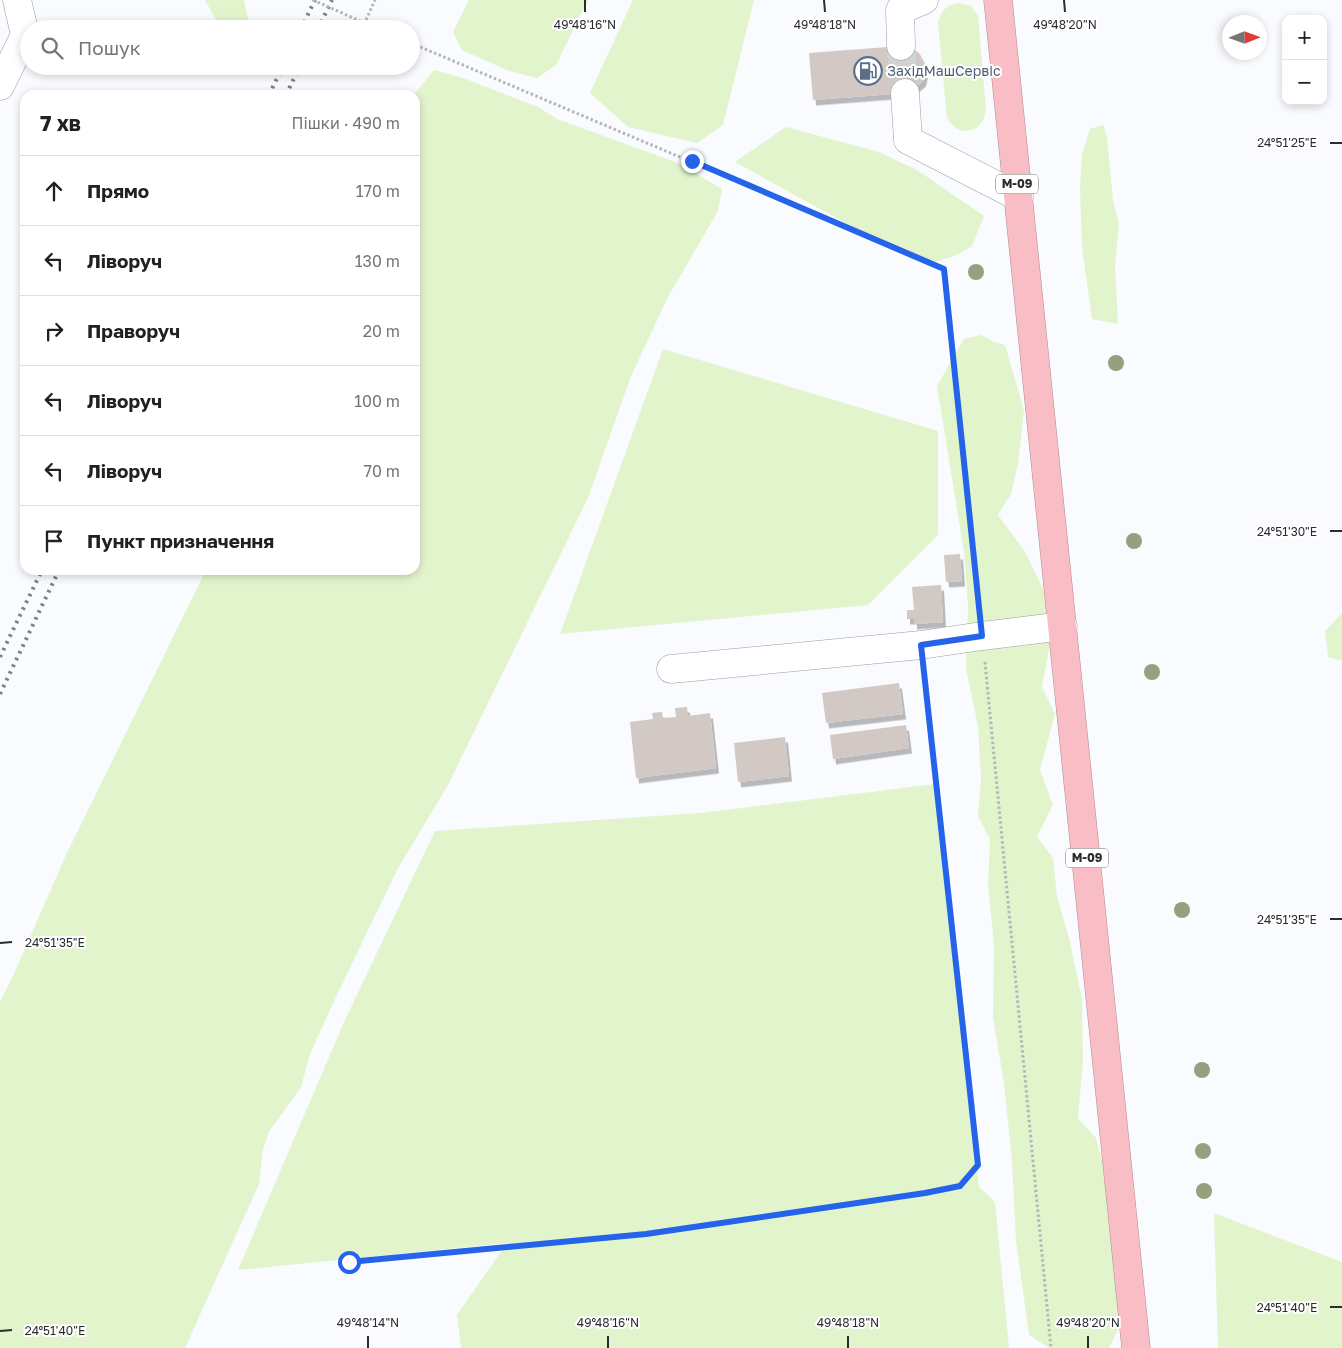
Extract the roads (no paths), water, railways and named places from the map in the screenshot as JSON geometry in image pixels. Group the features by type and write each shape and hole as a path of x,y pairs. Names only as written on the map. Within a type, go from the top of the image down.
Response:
{"highway":[{"name":"М-09","path":"998,0 1136,1348"}],"lane":[{"path":"17,0 22,20"},
{"path":"901,46 905,3"},
{"path":"0,86 20,45"},
{"path":"905,93 908,140 1019,198"},
{"path":"671,669 921,645 1063,626"}],"tunnel":[{"path":"901,46 905,93"}],"railway":[{"path":"305,20 315,0"},
{"path":"322,20 332,0"},
{"path":"271,90 279,75"},
{"path":"288,90 296,75"},
{"path":"0,657 40,575"},
{"path":"0,694 57,575"}],"place":[{"name":"ЗахідМашСервіс","path":"868,71"}]}
